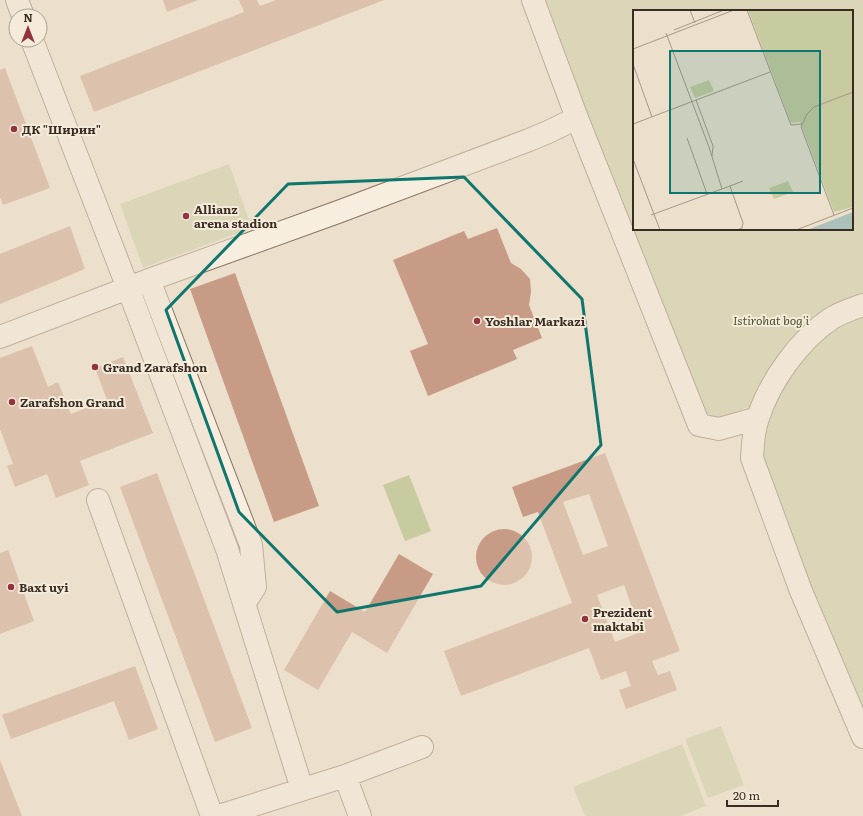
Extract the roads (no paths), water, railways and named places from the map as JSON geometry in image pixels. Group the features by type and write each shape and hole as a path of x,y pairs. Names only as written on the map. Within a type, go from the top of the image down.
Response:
{"street":[{"path":"533,0 577,118 699,425 719,429 758,418"},
{"path":"35,48 227,549 302,790"},
{"path":"0,338 149,280 345,210 548,132 577,118"},
{"path":"149,280 251,545 255,587 244,604"},
{"path":"863,305 831,319 806,338 786,363 768,393 758,418 753,438 752,458 801,591 863,737"},
{"path":"98,500 212,816"},
{"path":"219,816 345,776 422,747"},
{"path":"345,776 360,816"}],"place":[{"name":"ДК \"Ширин\"","path":"14,129"},
{"name":"Allianz arena stadion","path":"186,216"},
{"name":"Yoshlar Markazi","path":"477,321"},
{"name":"Grand Zarafshon","path":"95,367"},
{"name":"Zarafshon Grand","path":"12,402"},
{"name":"Baxt uyi","path":"11,587"},
{"name":"Prezident maktabi","path":"585,619"}],"park label":[{"name":"Istirohat bog'i","path":"771,320"}]}
